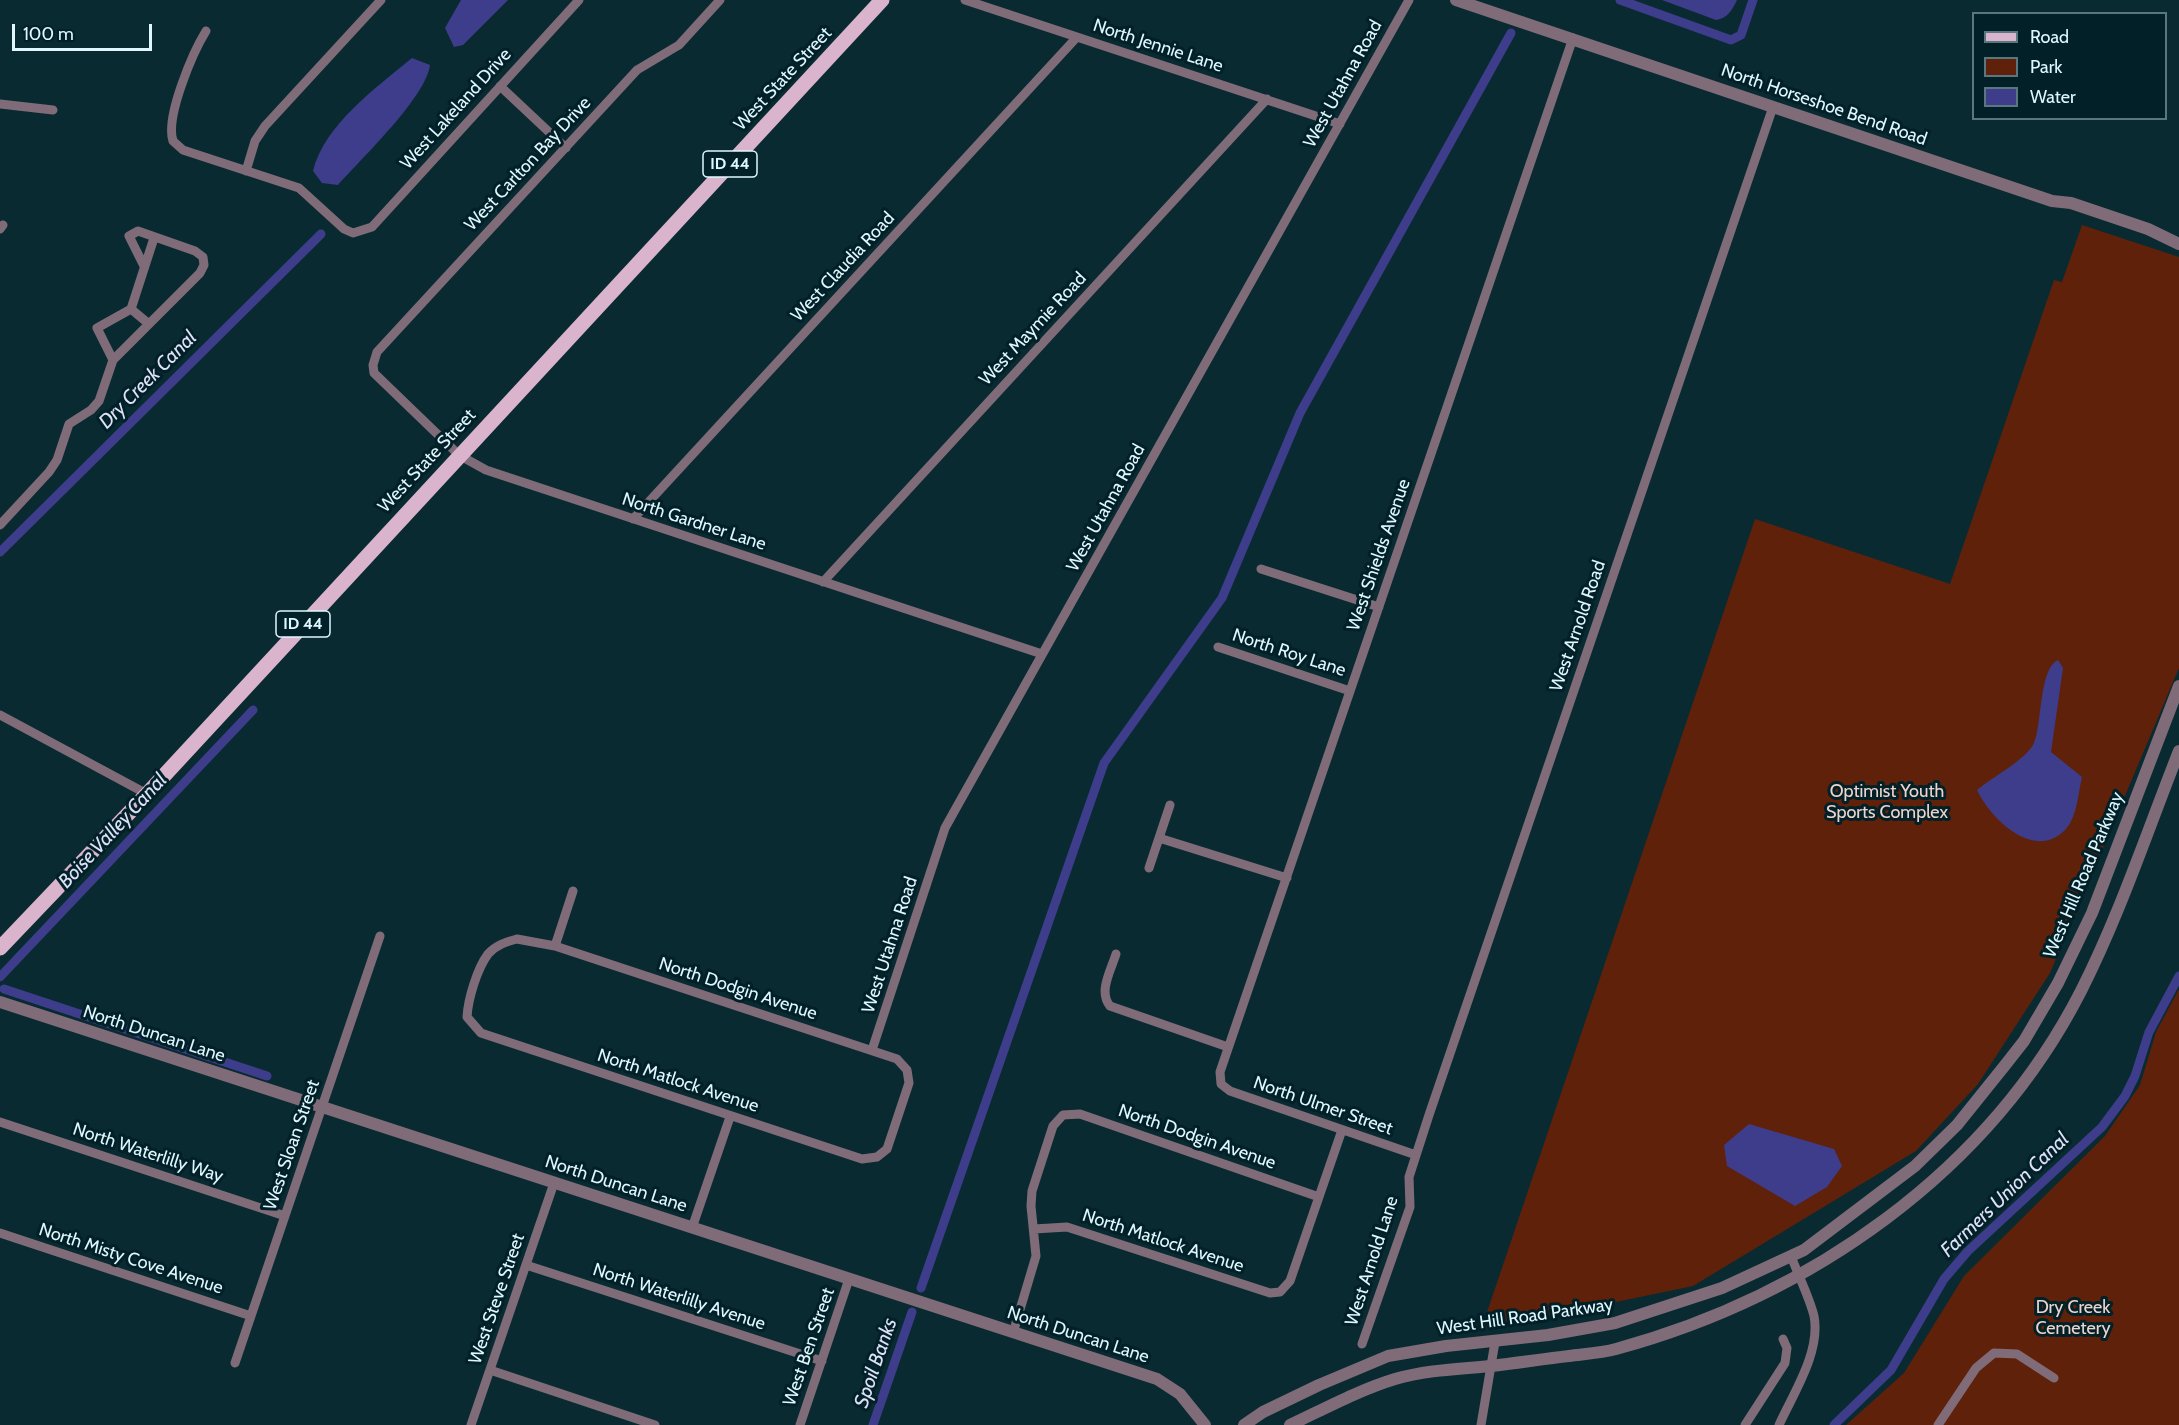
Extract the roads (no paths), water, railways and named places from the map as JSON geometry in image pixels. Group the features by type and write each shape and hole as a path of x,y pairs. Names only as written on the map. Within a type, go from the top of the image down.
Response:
{"main road":[{"name":"West State Street","path":"0,948 147,794 882,0"}],"street":[{"path":"206,31 195,49 171,124 173,141 183,150 246,171 255,141 265,126 381,0"},
{"name":"West Lakeland Drive","path":"246,171 299,188 344,229 353,233 372,227 579,0"},
{"name":"West Carlton Bay Drive","path":"373,364 377,352 637,70 679,45 720,0"},
{"name":"North Jennie Lane","path":"965,0 1340,124"},
{"name":"West Utahna Road","path":"872,1050 945,828 1409,0"},
{"name":"North Horseshoe Bend Road","path":"1456,0 2052,201 2071,203 2148,229 2179,244"},
{"name":"West Claudia Road","path":"633,519 1077,37"},
{"name":"West Shields Avenue","path":"1221,1084 1220,1072 1228,1047 1573,38"},
{"path":"500,86 566,148"},
{"name":"West Maymie Road","path":"823,582 1267,99"},
{"path":"0,104 53,110"},
{"name":"West Arnold Road","path":"1416,1155 1773,107"},
{"path":"0,525 50,472 57,460 69,424 91,410 99,400 112,360 200,273 204,265 203,257 195,251 138,231 129,236 144,266"},
{"path":"112,360 97,328 131,309 154,238"},
{"path":"131,309 149,324"},
{"name":"North Gardner Lane","path":"373,364 379,379 459,455 486,470 1042,654"},
{"path":"1261,569 1379,607"},
{"name":"North Roy Lane","path":"1218,648 1350,691"},
{"name":"West Hill Road Parkway","path":"1244,1425 1263,1412 1319,1385 1388,1356 1615,1323 1722,1288 1804,1250 1915,1166 1957,1125 2024,1041 2058,983 2092,913 2179,686"},
{"path":"0,715 147,794"},
{"path":"1290,1425 1395,1379 1449,1369 1612,1350 1731,1311 1799,1277 1894,1213 1929,1183 1980,1132 2025,1078 2079,994 2114,922 2179,751"},
{"path":"1149,868 1170,806"},
{"path":"1159,838 1287,878"},
{"path":"555,946 573,891"},
{"name":"West Sloan Street","path":"235,1363 380,936"},
{"name":"North Dodgin Avenue","path":"471,1024 468,1008 482,967 489,954 501,944 517,939 555,946 897,1059 907,1070 909,1083 887,1149 877,1157"},
{"path":"1116,954 1105,990 1106,1001 1114,1008 1228,1047"},
{"name":"North Duncan Lane","path":"0,1002 1156,1380 1180,1394 1205,1425"},
{"name":"North Matlock Avenue","path":"471,1024 481,1033 730,1117 862,1159 877,1157"},
{"name":"North Ulmer Street","path":"1221,1084 1230,1091 1416,1155"},
{"name":"North Dodgin Avenue","path":"1034,1229 1031,1206 1034,1185 1053,1126 1063,1115 1080,1114 1319,1197"},
{"path":"692,1228 730,1117"},
{"name":"North Waterlilly Way","path":"0,1122 285,1216"},
{"path":"1319,1197 1342,1130"},
{"name":"West Arnold Lane","path":"1362,1344 1412,1200 1409,1177 1416,1155"},
{"name":"West Steve Street","path":"471,1425 554,1183"},
{"name":"North Matlock Avenue","path":"1034,1229 1067,1227 1270,1293 1280,1292 1290,1281 1319,1197"},
{"path":"1013,1333 1036,1256 1034,1229"},
{"name":"North Misty Cove Avenue","path":"0,1233 251,1316"},
{"path":"1779,1425 1808,1360 1815,1330 1814,1316 1791,1256"},
{"name":"North Waterlilly Avenue","path":"526,1265 822,1361"},
{"name":"West Ben Street","path":"800,1425 849,1279"},
{"path":"1745,1425 1785,1363 1787,1348 1783,1339"},
{"path":"1481,1425 1495,1342"},
{"path":"1938,1425 1976,1368 1994,1353 2017,1354 2055,1378"},
{"path":"490,1371 655,1425"}],"water":[{"path":"461,0 508,0 463,45 454,47 445,28"},
{"path":"1662,0 1737,0 1727,15 1716,20"},
{"path":"412,58 430,65 426,78 405,110 338,185 322,183 313,171 328,138 368,94"},
{"path":"2058,660 2063,668 2051,752 2082,777 2075,812 2069,825 2053,839 2040,841 2027,839 2002,823 1992,813 1977,790 2017,762 2034,743 2047,674"},
{"path":"1749,1124 1834,1149 1842,1166 1827,1187 1795,1206 1727,1166 1724,1145"}],"waterway":[{"path":"1620,0 1731,40 1741,35 1753,0"},
{"path":"921,1288 1104,763 1222,598 1300,413 1511,33"},
{"name":"Dry Creek Canal","path":"0,552 321,234"},
{"name":"Boise Valley Canal","path":"0,977 253,710"},
{"name":"Farmers Union Canal","path":"1834,1425 1891,1370 1944,1279 1968,1251 2102,1127 2125,1096 2135,1076 2149,1032 2179,976"},
{"path":"4,989 267,1076"},
{"name":"Spoil Banks","path":"873,1425 912,1312"}],"park label":[{"name":"Optimist Youth Sports Complex","path":"1887,802"},
{"name":"Dry Creek Cemetery","path":"2073,1318"}]}
